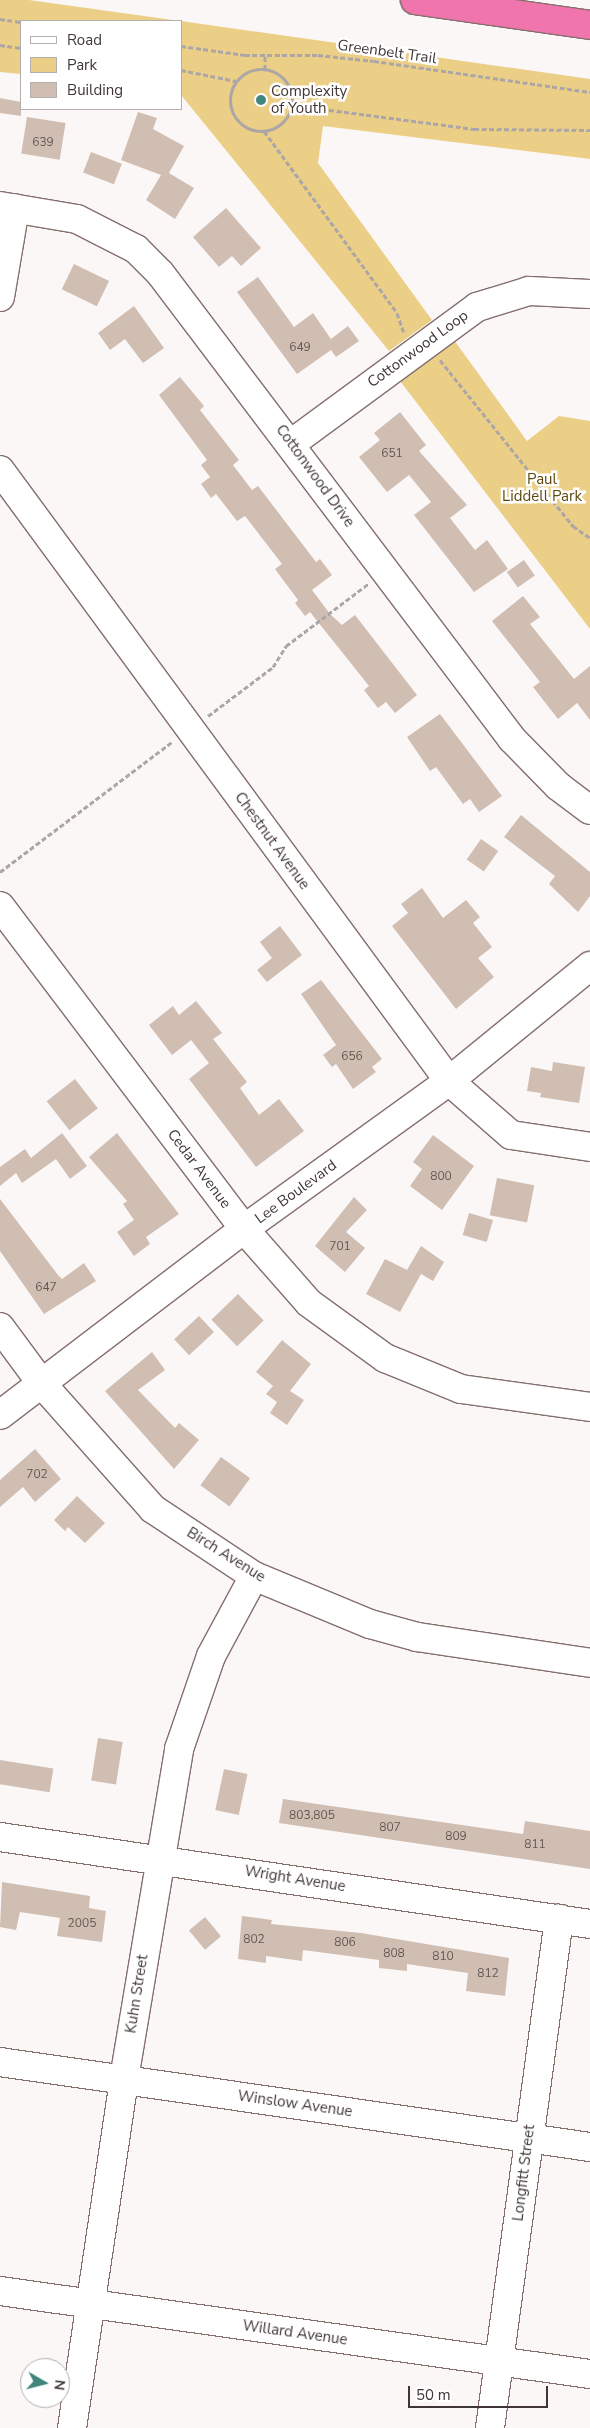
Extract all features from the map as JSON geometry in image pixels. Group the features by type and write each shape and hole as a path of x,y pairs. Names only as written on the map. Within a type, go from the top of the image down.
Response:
{"highway":[{"path":"415,0 590,25"}],"street":[{"path":"0,297 8,207"},
{"name":"Cottonwood Drive","path":"8,207 78,219 136,249 160,273 292,444 512,738 558,786 590,810"},
{"name":"Cottonwood Loop","path":"292,444 477,307 529,292 590,294"},
{"name":"Chestnut Avenue","path":"0,470 449,1081 511,1135 590,1147"},
{"name":"Cedar Avenue","path":"0,906 244,1229 309,1303 385,1358 461,1389 590,1407"},
{"name":"Lee Boulevard","path":"0,1415 244,1229 449,1081 590,966"},
{"name":"Birch Avenue","path":"0,1327 42,1384 153,1509 254,1576 370,1624 417,1638 590,1663"},
{"name":"Kuhn Street","path":"72,2428 124,2079 159,1858 179,1749 211,1656 254,1576"},
{"name":"Wright Avenue","path":"0,1837 159,1858 590,1924"},
{"name":"Longfitt Street","path":"490,2428 501,2362 528,2138 559,1919"},
{"name":"Winslow Avenue","path":"0,2062 590,2147"},
{"name":"Willard Avenue","path":"0,2290 91,2305 590,2374"}],"path":[{"path":"0,20 20,22"},
{"path":"0,45 20,48"},
{"name":"Greenbelt Trail","path":"182,46 265,56 337,57 590,92"},
{"path":"265,56 265,69"},
{"path":"265,69 280,76 290,89 292,105 286,120 264,130 242,125 232,112 230,96 236,81 249,71 265,69"},
{"path":"182,70 236,81"},
{"path":"292,105 474,129 590,130"},
{"path":"264,130 397,313 405,334"},
{"path":"437,355 573,526 590,538"},
{"path":"201,720 273,667 286,646 373,581"},
{"path":"0,872 174,740"}],"green space":[{"path":"0,0 29,0 173,20 20,20 20,74 0,72"},
{"path":"182,21 590,79 590,159 323,126 318,163 432,320 389,351 182,96"},
{"name":"Paul Liddell Park","path":"454,340 527,441 559,416 590,421 590,629 400,381"}],"building":[{"path":"0,98 20,102 21,116 0,113"},
{"path":"138,112 157,118 153,129 184,146 169,173 194,188 175,219 146,200 161,175 121,160"},
{"path":"27,117 66,123 60,160 21,154"},
{"path":"91,152 122,164 114,184 83,173"},
{"path":"226,208 261,248 241,266 232,256 219,267 193,237"},
{"path":"74,264 109,281 97,306 62,289"},
{"path":"258,277 294,327 313,313 331,339 348,326 359,341 336,357 331,350 297,374 237,292"},
{"path":"134,306 164,348 143,363 125,339 110,350 98,333"},
{"path":"180,377 204,406 200,410 239,460 233,465 252,490 258,486 316,562 320,559 332,575 312,590 330,614 342,625 355,615 417,695 395,713 386,702 378,708 364,690 369,686 310,612 305,616 295,603 298,600 275,569 282,564 245,516 237,521 216,494 211,498 201,484 210,477 201,465 207,460 159,395"},
{"path":"400,412 426,445 419,451 467,505 450,518 475,550 487,540 508,569 474,592 414,515 431,502 409,475 387,492 359,457 380,440 374,433"},
{"path":"524,560 535,576 518,588 507,572"},
{"path":"523,596 540,617 530,624 574,679 590,666 590,720 577,703 558,719 533,687 540,682 492,621"},
{"path":"440,714 502,796 479,812 470,799 463,804 436,767 430,771 407,737"},
{"path":"521,815 590,872 590,896 578,912 549,884 555,876 504,837"},
{"path":"481,839 498,851 484,872 467,859"},
{"path":"422,888 443,918 466,900 480,917 473,923 492,947 478,958 494,977 456,1009 392,926 408,913 401,904"},
{"path":"280,926 302,955 267,982 257,970 272,958 260,942"},
{"path":"321,980 382,1059 372,1067 376,1072 353,1089 336,1064 332,1067 323,1055 336,1045 301,994"},
{"path":"196,1001 222,1033 213,1039 247,1082 240,1088 259,1115 279,1099 304,1131 256,1167 189,1079 209,1063 191,1040 172,1055 149,1025 173,1006 179,1015"},
{"path":"553,1062 585,1067 579,1103 540,1097 541,1093 527,1091 531,1067 552,1071"},
{"path":"75,1079 98,1108 69,1130 47,1101"},
{"path":"62,1133 87,1166 70,1179 56,1159 22,1183 16,1173 0,1186 0,1167 25,1149 31,1158"},
{"path":"117,1133 179,1214 146,1237 150,1244 134,1256 117,1232 134,1220 123,1204 127,1201 89,1157"},
{"path":"433,1135 474,1166 442,1210 410,1186 422,1169 413,1162"},
{"path":"497,1178 534,1185 527,1223 490,1215"},
{"path":"354,1197 367,1210 346,1232 365,1248 345,1272 315,1246"},
{"path":"0,1199 62,1279 84,1263 96,1281 44,1314 0,1251"},
{"path":"469,1213 493,1220 487,1242 463,1235"},
{"path":"421,1246 444,1262 433,1281 421,1274 400,1312 366,1294 385,1259 407,1270"},
{"path":"238,1294 264,1321 237,1346 211,1320"},
{"path":"199,1316 214,1332 189,1355 174,1339"},
{"path":"282,1340 311,1364 290,1391 304,1400 287,1425 270,1413 277,1402 266,1394 273,1386 256,1372"},
{"path":"152,1352 165,1370 138,1390 175,1428 179,1423 199,1440 174,1469 105,1391"},
{"path":"35,1449 61,1479 35,1502 23,1487 0,1507 0,1480"},
{"path":"221,1457 250,1478 230,1506 200,1485"},
{"path":"77,1496 105,1523 85,1543 68,1527 65,1531 54,1520"},
{"path":"98,1738 123,1742 116,1784 91,1780"},
{"path":"0,1760 53,1768 50,1792 0,1784"},
{"path":"224,1769 247,1774 239,1815 215,1810"},
{"path":"283,1799 523,1834 525,1821 590,1831 590,1869 279,1823"},
{"path":"2,1882 90,1896 89,1908 106,1911 102,1942 57,1936 60,1918 20,1912 16,1930 0,1927"},
{"path":"242,1916 272,1920 271,1924 361,1933 509,1958 505,1996 466,1991 468,1973 407,1964 407,1971 379,1968 379,1960 303,1950 302,1961 266,1956 266,1963 238,1959"},
{"path":"205,1917 221,1936 205,1950 189,1930"}],"place":[{"name":"Complexity of Youth","path":"261,100"}]}
